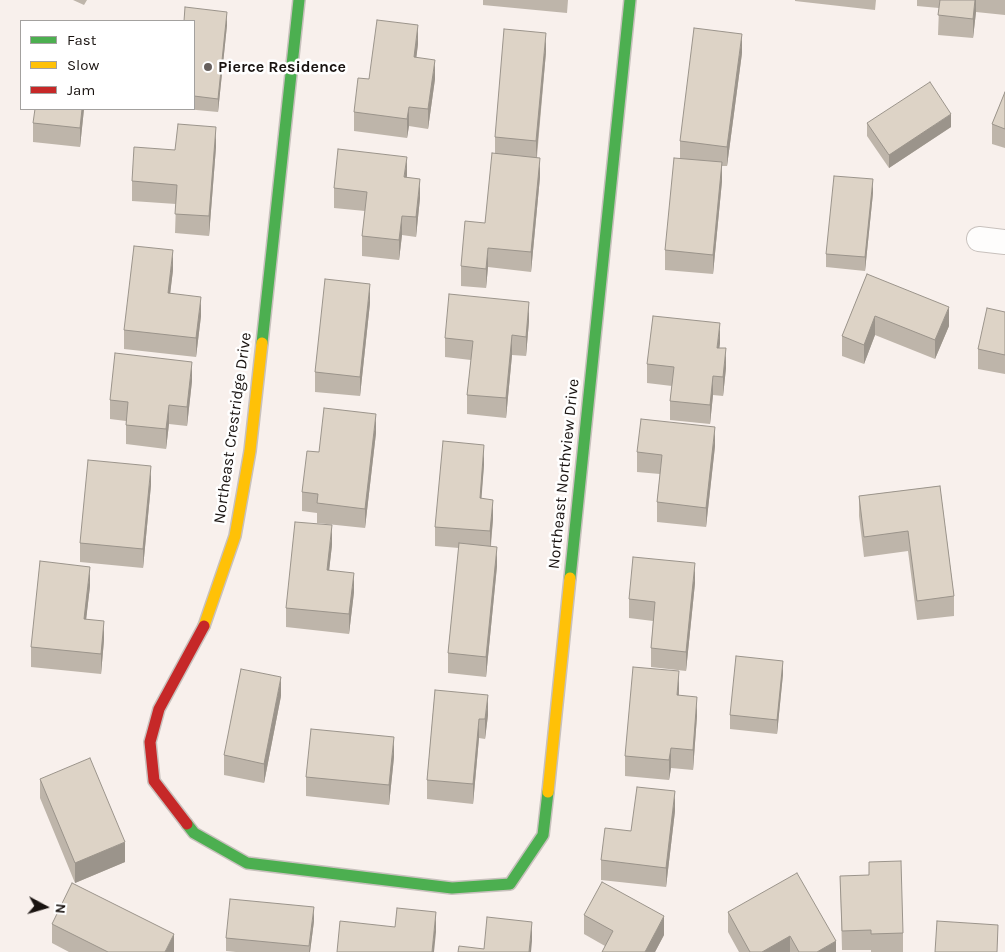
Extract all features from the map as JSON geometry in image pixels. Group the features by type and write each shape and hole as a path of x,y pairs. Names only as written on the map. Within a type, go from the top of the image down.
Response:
{"street":[{"name":"Northeast Crestridge Drive","path":"299,0 250,451 235,536 205,624 159,709 150,742 154,782 194,832 247,863 452,888"},
{"name":"Northeast Northview Drive","path":"452,888 510,884 543,835 630,0"},
{"path":"979,239 1005,242"}],"building":[{"path":"940,0 975,0 973,19 938,15"},
{"name":"Pierce Residence","path":"185,7 227,12 218,99 195,96 195,20 184,20"},
{"path":"377,20 418,25 414,57 435,60 428,109 409,107 407,119 354,112 358,78 369,79"},
{"path":"694,28 742,34 727,147 680,141"},
{"path":"504,29 546,33 536,141 495,137"},
{"path":"930,82 951,114 889,155 867,123"},
{"path":"1005,92 1005,129 992,124"},
{"path":"35,110 82,110 80,128 33,123"},
{"path":"178,124 216,127 209,216 175,214 177,185 132,181 134,147 175,150"},
{"path":"338,149 407,157 404,177 420,179 416,217 402,216 399,240 362,236 367,192 334,188"},
{"path":"492,153 540,158 531,252 488,248 486,269 461,266 465,221 485,223"},
{"path":"674,158 722,162 713,255 665,250"},
{"path":"834,176 873,179 865,257 826,254"},
{"path":"134,246 173,250 168,293 201,297 196,338 124,330"},
{"path":"867,274 949,307 935,340 875,316 864,345 842,336"},
{"path":"325,279 370,284 360,377 315,372"},
{"path":"449,294 529,302 526,337 512,335 506,398 467,395 473,341 445,338"},
{"path":"987,308 1005,312 1005,355 978,349"},
{"path":"653,316 720,323 717,348 726,348 723,377 713,376 710,405 670,401 674,367 647,364"},
{"path":"115,353 192,362 187,407 169,405 166,429 126,425 128,402 110,400"},
{"path":"324,408 376,414 365,509 317,503 318,494 302,492 307,451 319,452"},
{"path":"641,419 715,427 706,508 657,502 662,455 637,452"},
{"path":"443,441 484,445 480,498 493,500 490,531 435,527"},
{"path":"88,460 151,466 143,549 80,543"},
{"path":"940,486 954,596 917,601 908,531 864,537 859,496"},
{"path":"295,522 332,525 327,570 354,573 349,614 286,608"},
{"path":"459,543 497,547 486,657 448,653"},
{"path":"633,557 695,563 686,652 651,648 655,602 629,599"},
{"path":"40,561 90,567 84,619 104,621 101,654 31,647"},
{"path":"736,656 783,661 777,720 730,715"},
{"path":"633,667 679,671 677,695 697,697 693,750 671,748 669,760 625,756"},
{"path":"241,669 281,677 264,764 224,755"},
{"path":"435,690 488,695 485,719 479,719 473,784 427,780"},
{"path":"311,729 394,737 389,785 306,777"},
{"path":"90,758 125,842 75,863 40,779"},
{"path":"637,787 675,791 666,868 601,860 605,828 631,831"},
{"path":"901,861 903,933 871,934 871,930 842,931 840,876 869,875 869,862"},
{"path":"797,873 836,941 817,952 799,952 790,936 762,952 750,952 728,912"},
{"path":"602,882 664,916 645,952 602,952 613,931 584,915"},
{"path":"72,883 174,934 165,952 108,952 52,924"},
{"path":"230,899 314,907 309,946 226,938"},
{"path":"397,908 436,912 432,952 337,952 340,921 395,927"},
{"path":"487,917 532,922 529,952 458,952 459,946 484,949"},
{"path":"937,921 998,925 997,952 935,952"}],"traffic: fast":[{"path":"262,343 299,0"},
{"path":"570,578 630,0"},
{"path":"187,824 194,833 247,863 452,888 510,884 543,835 548,792"}],"traffic: slow":[{"path":"204,626 235,536 250,451 262,343"},
{"path":"548,792 570,578"}],"traffic: jam":[{"path":"187,824 154,781 150,742 159,709 204,626"}],"place":[{"name":"Pierce Residence","path":"208,67"}]}
